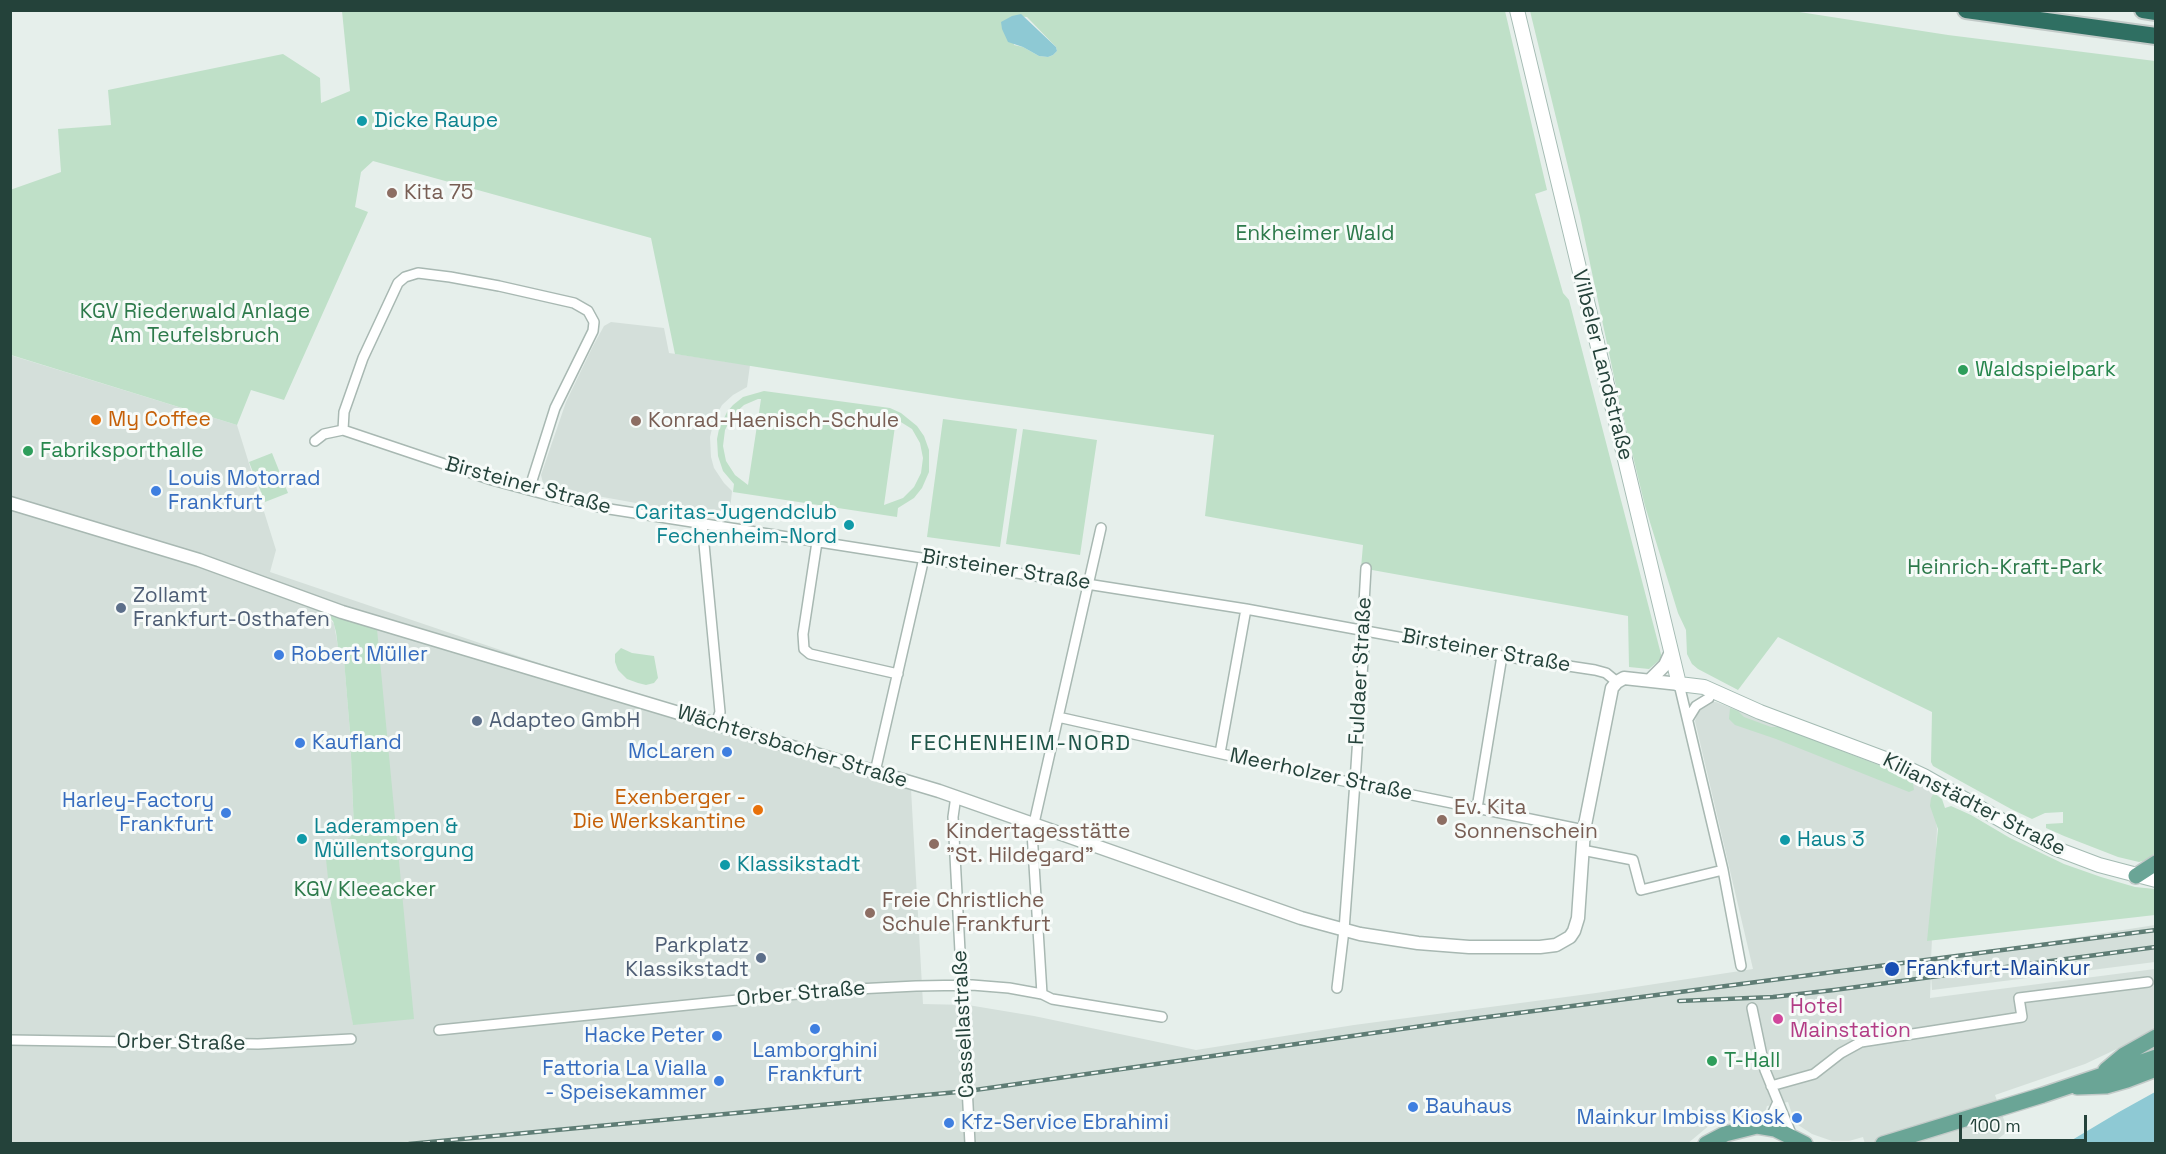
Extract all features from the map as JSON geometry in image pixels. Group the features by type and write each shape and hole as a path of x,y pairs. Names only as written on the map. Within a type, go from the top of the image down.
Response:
{"highway":[{"path":"1966,10 2156,36"},
{"path":"2143,10 2156,12"}],"main road":[{"name":"Vilbeler Landstraße","path":"1517,10 1679,684"},
{"path":"1671,652 1685,673 1706,692"},
{"path":"1679,684 1706,692"},
{"name":"Kilianstädter Straße","path":"1706,692 1904,767 2043,842 2092,863 2156,880"},
{"path":"2136,876 2156,863"},
{"path":"2100,1074 2124,1055 2156,1037"},
{"path":"1883,1143 2065,1088 2156,1047"},
{"path":"2100,1074 2156,1057"},
{"path":"2065,1088 2106,1086 2156,1069"},
{"path":"1706,1143 1725,1134 1757,1126 1775,1129 1798,1142"}],"street":[{"path":"315,441 324,434 343,430 346,404 363,358 398,284 405,277 418,273 450,277 574,303 588,310 594,322 592,331 555,408 529,490"},
{"name":"Birsteiner Straße","path":"343,430 492,480 603,508 1088,582 1246,609 1502,656 1595,670 1617,682"},
{"name":"Wächtersbacher Straße","path":"10,503 199,560 332,609 956,796 1301,918 1344,930 1409,942 1504,948 1556,945 1570,937 1578,918 1582,850"},
{"path":"702,523 720,712 716,723"},
{"path":"1042,994 1033,823 1101,528"},
{"path":"817,542 803,634 804,649 810,654 898,674"},
{"path":"875,772 924,558"},
{"name":"Fuldaer Straße","path":"1337,988 1344,930 1355,782 1365,630 1363,621 1366,568"},
{"path":"1220,753 1246,609"},
{"path":"1650,680 1665,665 1671,652"},
{"path":"1477,808 1502,656"},
{"path":"1679,684 1624,678 1617,682 1610,693 1582,850 1633,860 1641,890 1723,870"},
{"name":"Vilbeler Landstraße","path":"1679,684 1723,870 1741,966"},
{"path":"1688,719 1706,692"},
{"name":"Meerholzer Straße","path":"1058,717 1584,830"},
{"name":"Cassellastraße","path":"956,796 953,817 970,1143"},
{"path":"1771,1086 1814,1074 1841,1053 1861,1042 2022,1017 2019,998 2148,982"},
{"name":"Orber Straße","path":"439,1030 837,990 963,986 1009,988 1042,994 1052,999 1162,1017"},
{"path":"1752,1008 1759,1049 1771,1086 1798,1142"},
{"name":"Orber Straße","path":"10,1040 258,1044 351,1039"},
{"path":"1757,1126 1770,1119 1778,1104"}],"shaded area":[{"name":"Konrad-Haenisch-Schule","path":"611,322 664,328 669,353 750,365 747,387 722,405 714,420 710,437 714,468 732,491 729,520 548,487 543,483 541,475 566,402 604,326"},
{"path":"10,355 237,425 276,550 270,572 911,789 923,1004 968,1005 1034,1016 1196,1050 1354,1025 1596,993 1753,969 1695,721 1699,709 1707,702 1716,702 1912,778 1933,790 1937,829 1931,960 2155,925 2155,962 1932,990 1931,973 1930,998 2155,969 2155,1031 2085,1064 1995,1095 2008,1131 1993,1143 1865,1144 1863,1137 1849,1141 1832,1141 1812,1134 1795,1123 1788,1102 1767,1106 1765,1112 1760,1115 1711,1124 1687,1144 11,1143","holes":["326,614 377,629 353,1024 327,855 333,848 350,837 354,830 350,732 343,647 338,647 334,624"]}],"green space":[{"name":"Enkheimer Wald","path":"342,11 1505,11 1547,190 1535,194 1563,293 1569,300 1662,658 1649,669 1629,667 1628,616 1361,568 1363,545 1205,516 1214,435 959,399 675,354 651,238 373,161 361,172 355,207 368,212 284,400 251,390 237,425 11,355 10,190 61,172 58,129 111,125 108,90 283,54 320,78 321,103 350,91","holes":["1012,16 1027,17 1056,47 1057,51 1053,55 1039,56 1014,45"]},
{"name":"Heinrich-Kraft-Park","path":"1530,11 1793,11 1948,35 2155,61 2156,852 2147,860 2139,862 2118,857 2064,836 2046,828 2046,824 2063,823 2063,812 2045,813 2032,819 1933,766 1931,762 1932,712 1778,637 1738,690 1692,664 1687,654 1686,630 1678,613 1645,506 1616,386 1580,216"},
{"path":"764,391 890,408 901,413 917,426 929,450 929,472 922,488 914,498 898,508 897,517 733,492 734,484 723,471 718,456 717,439 727,412 743,397","holes":["761,399 748,485 735,475 726,461 723,446 725,430 732,416 744,405","896,419 912,429 920,443 923,458 921,473 914,487 903,498 884,505"]},
{"path":"943,419 1017,429 1000,547 927,537"},
{"path":"1023,429 1097,440 1080,555 1006,544"},
{"path":"272,453 288,493 265,502 249,462"},
{"name":"KGV Kleeacker","path":"322,612 377,629 414,1019 353,1025 330,898 326,859 333,848 350,837 354,830 350,732 343,648 338,648 333,621"},
{"path":"621,648 632,653 654,656 658,678 654,683 646,685 638,683 627,679 618,670 615,654"},
{"path":"1730,708 1738,711 1744,717 1771,727 1780,727 1912,778 1914,790 1909,792 1735,725 1729,719"},
{"path":"1934,793 1942,799 1945,808 1951,806 1971,815 2010,838 2064,864 2135,887 2155,889 2155,915 1927,941 1938,829 1930,806"}],"water":[{"path":"1021,14 1056,47 1057,51 1053,55 1039,56 1008,42 1001,22"},
{"path":"2155,1092 2155,1143 2067,1143 2119,1112"}],"railway":[{"path":"409,1144 968,1091 1457,1021 2156,930"},
{"path":"1679,1001 1773,997 2156,947"}],"place":[{"name":"Dicke Raupe","path":"362,121"},
{"name":"Kita 75","path":"392,193"},
{"name":"Waldspielpark","path":"1963,370"},
{"name":"My Coffee","path":"96,420"},
{"name":"Konrad-Haenisch-Schule","path":"636,421"},
{"name":"Fabriksporthalle","path":"28,451"},
{"name":"Louis Motorrad Frankfurt","path":"156,491"},
{"name":"Caritas-Jugendclub Fechenheim-Nord","path":"849,525"},
{"name":"Zollamt Frankfurt-Osthafen","path":"121,608"},
{"name":"Robert Müller","path":"279,655"},
{"name":"Adapteo GmbH","path":"477,721"},
{"name":"Kaufland","path":"300,743"},
{"name":"McLaren","path":"727,752"},
{"name":"Exenberger - Die Werkskantine","path":"758,810"},
{"name":"Harley-Factory Frankfurt","path":"226,813"},
{"name":"Ev. Kita Sonnenschein","path":"1442,820"},
{"name":"Laderampen & Müllentsorgung","path":"302,839"},
{"name":"Haus 3","path":"1785,840"},
{"name":"Kindertagesstätte \"St. Hildegard\"","path":"934,844"},
{"name":"Klassikstadt","path":"725,865"},
{"name":"Freie Christliche Schule Frankfurt","path":"870,913"},
{"name":"Parkplatz Klassikstadt","path":"761,958"},
{"name":"Frankfurt-Mainkur","path":"1892,969"},
{"name":"Hotel Mainstation","path":"1778,1019"},
{"name":"Lamborghini Frankfurt","path":"815,1029"},
{"name":"Hacke Peter","path":"717,1036"},
{"name":"T-Hall","path":"1712,1061"},
{"name":"Fattoria La Vialla - Speisekammer","path":"719,1081"},
{"name":"Bauhaus","path":"1413,1107"},
{"name":"Mainkur Imbiss Kiosk","path":"1797,1118"},
{"name":"Kfz-Service Ebrahimi","path":"949,1123"}],"district":[{"name":"FECHENHEIM-NORD","path":"1021,744"}],"park label":[{"name":"KGV Riederwald Anlage Am Teufelsbruch","path":"195,324"}]}
